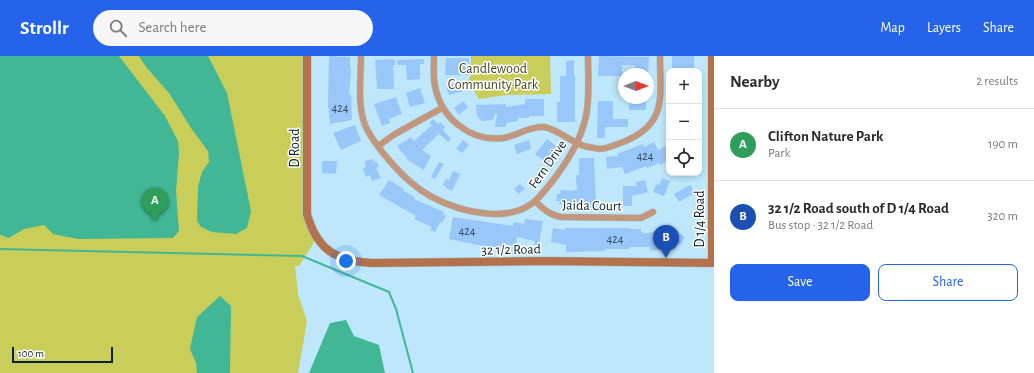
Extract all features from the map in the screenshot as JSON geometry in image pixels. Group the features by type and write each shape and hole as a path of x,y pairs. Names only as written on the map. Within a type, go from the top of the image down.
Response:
{"street":[{"name":"D Road","path":"307,56 307,214 311,228 317,238"},
{"name":"Fern Drive","path":"360,56 362,114 370,135 398,171 425,193 452,206 486,213 504,214 521,209 535,201 546,190 569,159 581,133 586,115 588,97 588,56"},
{"path":"434,56 435,86 442,108 460,127 472,134 482,137 504,138 537,127 547,128 556,131 577,143 593,148 604,148 636,136 647,128 655,117 659,106 660,56"},
{"name":"D 1/4 Road","path":"712,56 713,263"},
{"path":"378,146 442,108"},
{"name":"Jaida Court","path":"535,201 554,216 561,217 641,218 653,212"},
{"name":"32 1/2 Road","path":"317,238 324,247 334,254 360,263 542,261 713,263"}],"green space":[{"path":"0,56 307,56 307,202 317,238 299,266 295,266 298,294 307,321 298,373 0,373"},
{"name":"Candlewood Community Park","path":"471,56 550,56 551,94 507,95 479,99 468,81 471,75"}],"shaded area":[{"path":"0,56 119,56 165,116 178,141 179,153 176,191 179,231 173,238 78,239 53,234 44,225 24,229 9,238 0,235"},
{"path":"139,56 208,56 227,93 251,211 247,228 236,234 212,232 201,227 197,221 198,187 202,172 209,162 208,151 191,128 169,93 146,67"},
{"path":"220,296 231,306 230,373 197,373 196,363 190,349 197,317"},
{"path":"346,320 354,336 379,345 385,373 309,373 330,323"}],"building":[{"path":"329,56 350,57 351,74 349,94 351,94 352,120 330,124 328,105"},
{"path":"599,56 649,57 648,68 635,68 635,65 622,65 622,68 618,68 618,76 598,76"},
{"path":"672,56 694,56 694,68 672,68"},
{"path":"446,58 469,58 469,75 445,75"},
{"path":"424,59 424,64 420,64 420,79 407,80 406,65 398,65 397,60"},
{"path":"375,60 395,60 395,65 393,65 394,89 377,89"},
{"path":"574,60 575,122 557,122 557,102 560,102 560,76 566,76 566,61"},
{"path":"461,82 463,91 449,95 446,87"},
{"path":"420,88 425,103 410,107 406,93"},
{"path":"396,97 402,114 389,119 390,123 382,126 374,104"},
{"path":"525,99 544,99 544,116 518,118 518,121 506,123 506,127 495,127 497,114 495,114 493,120 482,121 477,116 476,105 506,104 506,107 525,104"},
{"path":"463,101 468,107 459,115 454,108"},
{"path":"598,101 613,101 613,119 628,119 628,127 605,127 605,138 597,138"},
{"path":"629,104 646,104 646,110 629,110"},
{"path":"433,119 438,124 440,122 445,127 443,130 451,139 448,142 439,134 422,150 431,156 424,170 406,159 407,158 397,146 411,137 414,141 432,125 429,123"},
{"path":"355,125 361,141 341,150 333,133"},
{"path":"547,139 560,149 548,164 535,154"},
{"path":"463,140 469,145 462,153 456,149"},
{"path":"529,140 531,149 517,154 514,145"},
{"path":"654,142 658,150 666,146 666,162 660,165 659,163 647,168 646,166 625,174 622,167 607,169 606,157 618,156 617,154 643,144 644,147"},
{"path":"579,158 594,158 596,205 573,206 559,204 560,201 556,201 557,194 560,194 561,190 577,190 576,175 579,175"},
{"path":"372,159 374,162 376,161 379,166 376,168 381,178 372,181 370,175 366,177 363,169 366,167 364,162"},
{"path":"337,161 336,174 322,173 322,162"},
{"path":"439,162 444,164 435,179 431,177"},
{"path":"453,171 460,174 452,191 443,185 446,179 449,180"},
{"path":"662,178 670,181 664,196 653,192 656,184 659,185"},
{"path":"389,180 404,189 403,191 415,197 414,199 444,212 443,215 446,215 442,223 440,222 435,232 430,230 432,227 414,219 416,216 379,195"},
{"path":"645,180 648,192 632,196 632,206 623,206 623,186 637,186 636,182"},
{"path":"520,184 525,189 519,194 514,189"},
{"path":"690,185 695,193 679,202 674,194"},
{"path":"453,217 513,226 514,222 524,224 525,219 543,221 539,245 534,245 535,241 517,237 516,246 503,244 502,248 449,239"},
{"path":"670,224 685,238 679,245 664,230"},
{"path":"553,228 565,230 565,228 629,228 641,229 643,234 656,231 659,249 650,251 650,247 629,247 629,249 605,249 605,251 566,252 566,245 551,242"}],"waterway":[{"path":"0,249 302,256 389,292 396,309 413,373"}],"place":[{"name":"Clifton Nature Park","path":"155,221"},
{"name":"32 1/2 Road south of D 1/4 Road","path":"666,258"}]}
